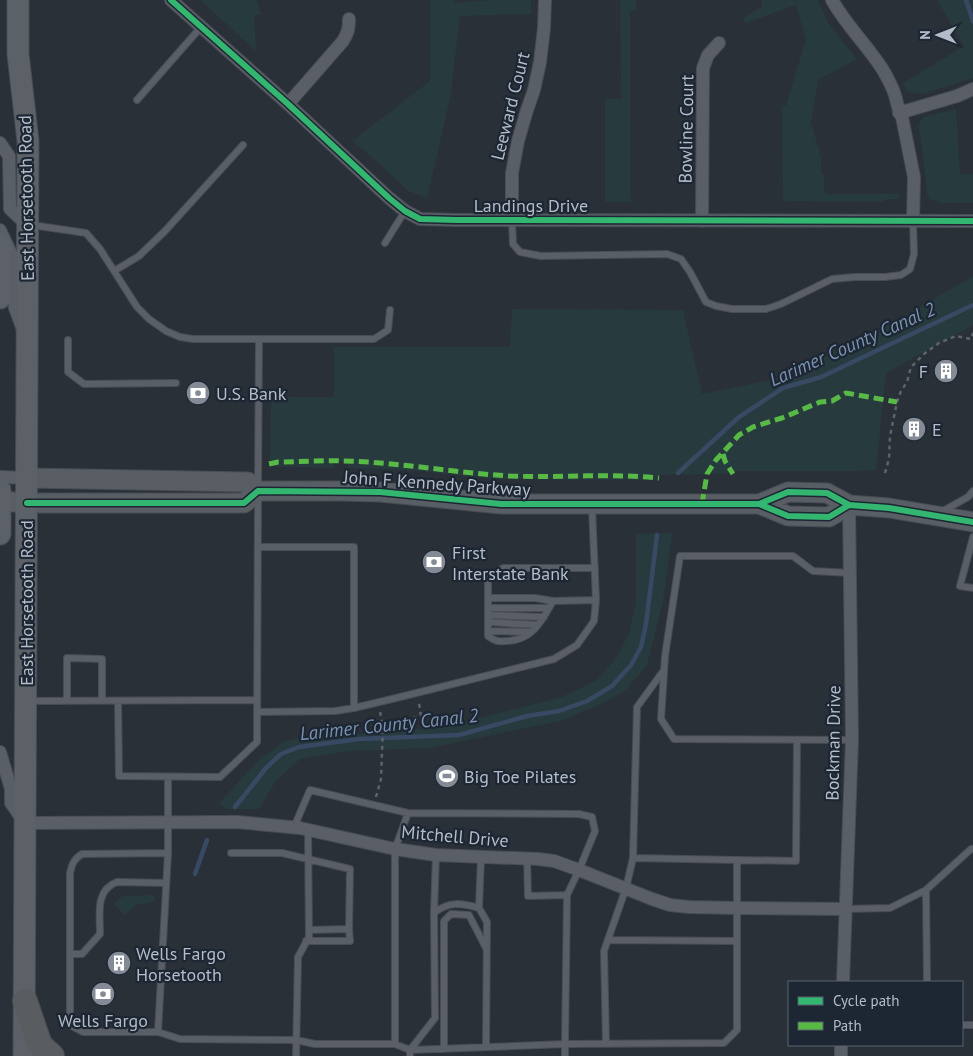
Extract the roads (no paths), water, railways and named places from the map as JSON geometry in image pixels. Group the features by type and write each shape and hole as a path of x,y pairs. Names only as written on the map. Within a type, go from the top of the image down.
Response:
{"highway":[{"path":"25,1001 40,1045 52,1056"}],"main road":[{"name":"East Horsetooth Road","path":"18,0 18,54 28,141 24,1056"},
{"name":"East Horsetooth Road","path":"0,244 0,298"},
{"name":"East Horsetooth Road","path":"0,490 0,534"}],"street":[{"name":"Landings Drive","path":"171,0 288,104 389,198 405,211 420,218 512,220 973,221"},
{"name":"Leeward Court","path":"512,220 512,173 518,141 526,110 534,90 540,62 545,0"},
{"path":"832,0 884,72 894,92 899,113 902,117 914,177 913,222"},
{"path":"288,104 343,41 348,33 349,19"},
{"name":"Bowline Court","path":"702,221 703,68 708,55 719,43"},
{"path":"899,113 957,96 973,89"},
{"path":"0,143 9,156 10,209 28,225"},
{"path":"0,230 14,260 15,308 27,342"},
{"name":"John F Kennedy Parkway","path":"0,476 248,482 258,491 380,492 501,504 759,504 788,492 828,493 849,505 889,508 973,522"},
{"path":"0,501 27,503 244,503 258,491"},
{"name":"Bockman Drive","path":"843,981 852,740 849,505"},
{"path":"0,752 11,789 11,803 25,823"},
{"name":"Mitchell Drive","path":"25,823 237,822 294,827 395,849 436,855 528,858 554,861 670,905 689,907 845,909"}],"lane":[{"path":"137,100 201,26"},
{"path":"114,271 139,256 165,231 243,145"},
{"path":"385,243 405,211"},
{"path":"512,220 513,244 520,252 541,256 668,254 681,259 706,302 732,309 766,309 781,304 832,279 901,275 910,269 914,254 913,222"},
{"path":"28,225 86,233 100,249 137,307 149,319 166,331 180,337 193,339 374,339 388,330 390,310"},
{"path":"118,701 119,776 220,777 257,742 259,339"},
{"path":"68,340 68,372 84,384 176,383"},
{"path":"934,516 968,497 973,491"},
{"path":"257,712 335,711 354,708 554,659 578,645 594,620 596,600 592,505"},
{"path":"973,536 960,586 973,588"},
{"path":"258,547 354,547 354,708"},
{"path":"851,572 813,572 793,556 680,556 665,656 661,719 674,739 852,740"},
{"path":"553,602 544,617 525,638 496,642 488,636 488,579 503,568 595,568"},
{"path":"488,598 535,598 553,602 596,600"},
{"path":"488,615 549,608"},
{"path":"488,615 544,617"},
{"path":"488,615 537,625"},
{"path":"488,631 531,632"},
{"path":"67,701 67,658 102,659 102,701"},
{"path":"606,1043 604,951 626,888 633,858 637,707 664,670"},
{"path":"26,701 257,700"},
{"path":"633,858 796,861 797,740"},
{"path":"158,1032 168,853 168,777"},
{"path":"294,827 310,790 408,813 579,814 592,817 595,831 567,895 565,1056"},
{"path":"395,1044 395,849 408,813"},
{"path":"296,1056 298,957 309,937 308,830"},
{"path":"845,909 890,908 926,890 973,849"},
{"path":"168,853 82,854 76,857 72,864 70,873 70,1024 83,1032 158,1032 180,1039 296,1040 315,1044 395,1044 410,1053 444,1049 566,1044 724,1043 738,1030 737,860"},
{"path":"231,853 282,853 350,869 350,941 306,941"},
{"path":"410,1053 435,1018 434,913 436,855"},
{"path":"481,857 479,908 487,922 486,1047"},
{"path":"528,858 528,896 567,895"},
{"path":"70,954 82,954 100,934 100,901 106,888 111,884 117,882 166,883"},
{"path":"926,890 927,981"},
{"path":"434,913 442,907 459,903 479,908"},
{"path":"444,1049 444,921 451,914 469,914 486,949"},
{"path":"309,930 349,929"},
{"path":"608,940 737,941"}],"waterway":[{"path":"966,0 973,21"},
{"name":"Larimer County Canal 2","path":"678,473 739,417 783,388 821,377 973,305"},
{"name":"Larimer County Canal 2","path":"235,807 266,768 281,754 299,747 359,739 459,735 527,716 559,711 587,701 612,686 631,665 641,647 646,624 657,535"},
{"name":"Larimer County Canal 2","path":"195,874 207,840"}],"place":[{"name":"F","path":"946,371"},
{"name":"U.S. Bank","path":"198,393"},
{"name":"E","path":"914,429"},
{"name":"First Interstate Bank","path":"434,562"},
{"name":"Big Toe Pilates","path":"447,776"},
{"name":"Wells Fargo Horsetooth","path":"119,963"},
{"name":"Wells Fargo","path":"103,994"}]}
